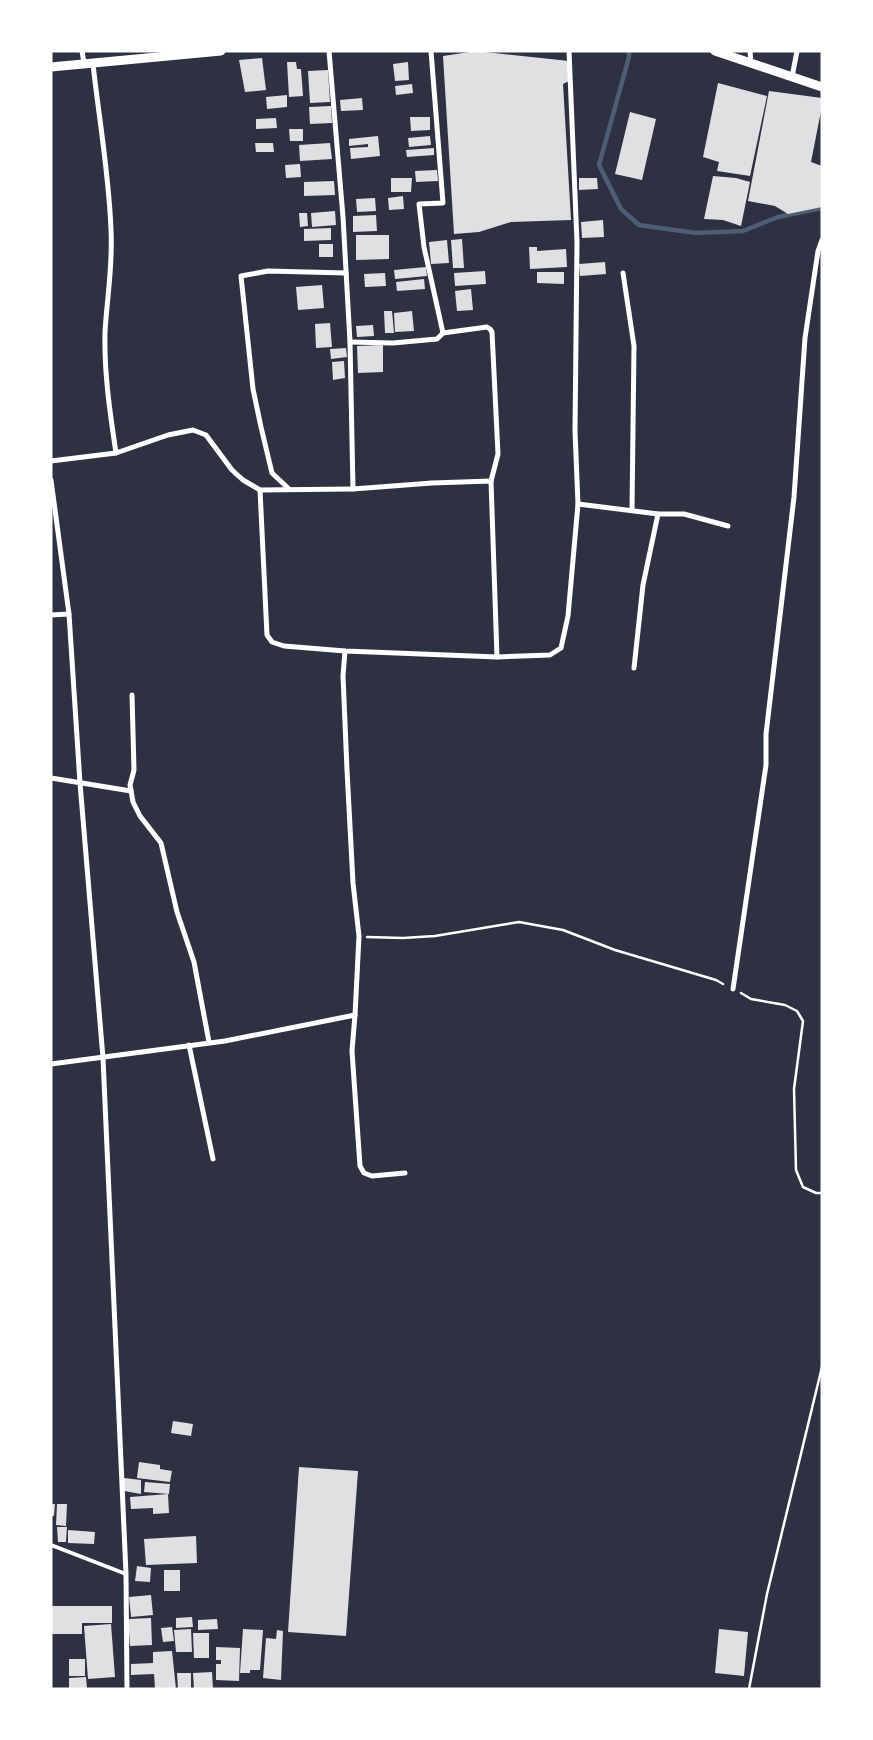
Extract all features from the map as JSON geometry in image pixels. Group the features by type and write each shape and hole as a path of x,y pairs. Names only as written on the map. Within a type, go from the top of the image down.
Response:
{"street":[{"path":"82,51 88,64 109,185 112,265 106,331 106,379 116,453"},
{"path":"51,67 221,51"},
{"path":"329,51 339,158 350,342 353,489"},
{"path":"431,51 443,203 419,204 424,247 443,333"},
{"path":"260,490 267,635 272,642 284,646 345,652 497,657 550,655 561,648 568,616 578,504 574,431 577,242 570,51"},
{"path":"715,51 822,87"},
{"path":"750,51 751,64"},
{"path":"792,78 797,51"},
{"path":"733,989 766,765 766,734 794,497 805,338 818,251 822,240"},
{"path":"289,490 272,473 261,427 254,389 241,276 268,271 346,273"},
{"path":"623,272 634,346 632,510"},
{"path":"350,342 393,343 437,339 443,333 487,327 492,332 498,454 491,481 497,657"},
{"path":"51,461 116,453 168,435 193,430 206,435 232,470 242,480 260,490 353,489 491,481"},
{"path":"51,480 69,614 80,783 103,1058 126,1574 127,1689"},
{"path":"578,504 658,514 684,514 728,526"},
{"path":"634,668 643,585 658,514"},
{"path":"51,615 69,614"},
{"path":"345,652 343,676 346,770 353,883 359,936 352,1051 360,1166 364,1173 372,1176 405,1173"},
{"path":"132,695 134,770 130,780 133,802 140,816 160,843 177,912 194,962 209,1042"},
{"path":"51,778 131,791"},
{"path":"51,1064 226,1041 355,1015"},
{"path":"189,1045 213,1159"}],"lane":[{"path":"51,1546 126,1574"}],"path":[{"path":"359,936 403,938 435,936 519,922 563,930 615,950 716,980 751,999 785,1005 797,1011 802,1022 794,1088 796,1170 803,1187 816,1193 822,1193"},
{"path":"749,1689 767,1594 822,1366"}],"building":[{"path":"476,51 569,61 569,81 563,84 571,220 511,222 479,232 454,234 443,56"},
{"path":"262,58 266,90 245,92 239,60"},
{"path":"287,62 296,62 297,69 301,69 303,96 289,97"},
{"path":"408,62 409,80 395,81 393,64"},
{"path":"328,70 330,102 310,103 308,71"},
{"path":"718,83 767,96 750,176 717,171 719,162 703,157"},
{"path":"412,84 413,93 396,95 395,86"},
{"path":"769,91 822,98 811,162 822,166 822,207 788,214 775,206 748,201"},
{"path":"287,95 287,107 267,109 266,97"},
{"path":"362,98 363,110 341,111 340,100"},
{"path":"331,106 332,123 310,124 309,107"},
{"path":"630,112 656,119 642,180 615,174"},
{"path":"410,117 430,117 430,130 411,131"},
{"path":"276,118 277,128 256,129 256,119"},
{"path":"289,129 303,129 303,141 290,141"},
{"path":"378,136 380,156 351,159 350,148 368,147 368,144 349,146 349,139"},
{"path":"430,136 431,145 409,147 408,138"},
{"path":"255,143 273,143 274,152 256,152"},
{"path":"330,143 332,159 300,161 299,145"},
{"path":"434,148 434,155 407,157 406,150"},
{"path":"300,164 301,177 286,178 285,165"},
{"path":"437,170 438,181 416,182 415,171"},
{"path":"713,176 736,178 750,182 741,226 723,220 704,219"},
{"path":"391,178 412,178 411,192 391,192"},
{"path":"579,178 597,178 598,189 579,190"},
{"path":"334,181 335,195 304,196 304,182"},
{"path":"403,196 404,209 389,210 388,198"},
{"path":"375,198 376,211 357,212 356,199"},
{"path":"335,211 336,225 312,227 311,213"},
{"path":"299,213 307,213 308,226 300,227"},
{"path":"376,215 377,231 353,232 353,216"},
{"path":"603,220 604,237 582,238 581,222"},
{"path":"331,228 331,240 304,241 304,229"},
{"path":"356,235 389,235 389,259 356,260"},
{"path":"462,239 464,268 453,268 451,240"},
{"path":"447,240 449,263 431,264 429,242"},
{"path":"319,244 333,244 333,257 319,257"},
{"path":"529,247 537,247 537,251 566,249 567,267 530,269"},
{"path":"605,262 606,274 580,276 579,264"},
{"path":"426,267 427,276 395,279 394,270"},
{"path":"485,271 486,284 455,286 454,273"},
{"path":"537,272 564,272 564,284 537,283"},
{"path":"385,273 386,286 365,287 364,274"},
{"path":"424,279 425,289 397,291 396,282"},
{"path":"322,285 324,308 298,310 296,287"},
{"path":"471,289 473,310 457,311 455,291"},
{"path":"384,311 392,311 394,333 385,333"},
{"path":"412,311 414,331 395,332 394,313"},
{"path":"330,323 332,347 316,348 315,324"},
{"path":"373,325 374,336 357,337 356,326"},
{"path":"383,345 383,372 358,373 357,346"},
{"path":"346,348 347,357 331,359 330,349"},
{"path":"344,361 345,378 333,380 332,362"},
{"path":"173,1421 193,1424 191,1436 171,1433"},
{"path":"139,1462 160,1465 160,1469 172,1471 170,1482 137,1478"},
{"path":"299,1467 358,1471 346,1636 288,1632"},
{"path":"124,1478 141,1480 141,1494 124,1491"},
{"path":"145,1482 170,1484 169,1494 144,1492"},
{"path":"168,1494 169,1513 153,1514 153,1508 131,1509 130,1497"},
{"path":"51,1504 55,1504 54,1516 51,1516"},
{"path":"57,1504 67,1504 66,1526 56,1525"},
{"path":"57,1527 67,1527 66,1542 58,1542"},
{"path":"68,1530 95,1532 94,1544 68,1543"},
{"path":"196,1536 197,1563 146,1565 144,1539"},
{"path":"137,1566 151,1568 150,1582 135,1581"},
{"path":"164,1570 180,1570 180,1591 164,1591"},
{"path":"151,1595 153,1615 131,1617 129,1597"},
{"path":"51,1606 112,1606 112,1623 82,1623 82,1634 51,1634"},
{"path":"192,1617 193,1627 176,1628 176,1618"},
{"path":"151,1618 152,1645 130,1646 128,1619"},
{"path":"217,1619 218,1629 198,1630 198,1620"},
{"path":"111,1624 115,1677 88,1679 84,1626"},
{"path":"172,1627 174,1641 163,1642 161,1628"},
{"path":"191,1629 192,1652 176,1652 174,1630"},
{"path":"243,1629 263,1630 260,1670 250,1670 250,1673 240,1673"},
{"path":"719,1629 748,1632 744,1676 715,1673"},
{"path":"277,1630 283,1631 281,1680 263,1678 266,1638 276,1639"},
{"path":"193,1633 209,1633 209,1658 194,1658"},
{"path":"216,1647 240,1648 239,1681 216,1680 216,1664 221,1664 221,1660 216,1660"},
{"path":"172,1651 176,1689 155,1689 154,1674 131,1675 131,1664 153,1663 153,1652"},
{"path":"69,1659 85,1659 85,1676 69,1676"},
{"path":"212,1672 213,1689 194,1689 193,1673"},
{"path":"177,1673 191,1673 191,1689 178,1689"},
{"path":"86,1677 87,1689 69,1689 69,1678"}],"waterway":[{"path":"629,51 629,57 599,165 621,209 639,225 696,233 743,231 778,217 822,208"}]}
